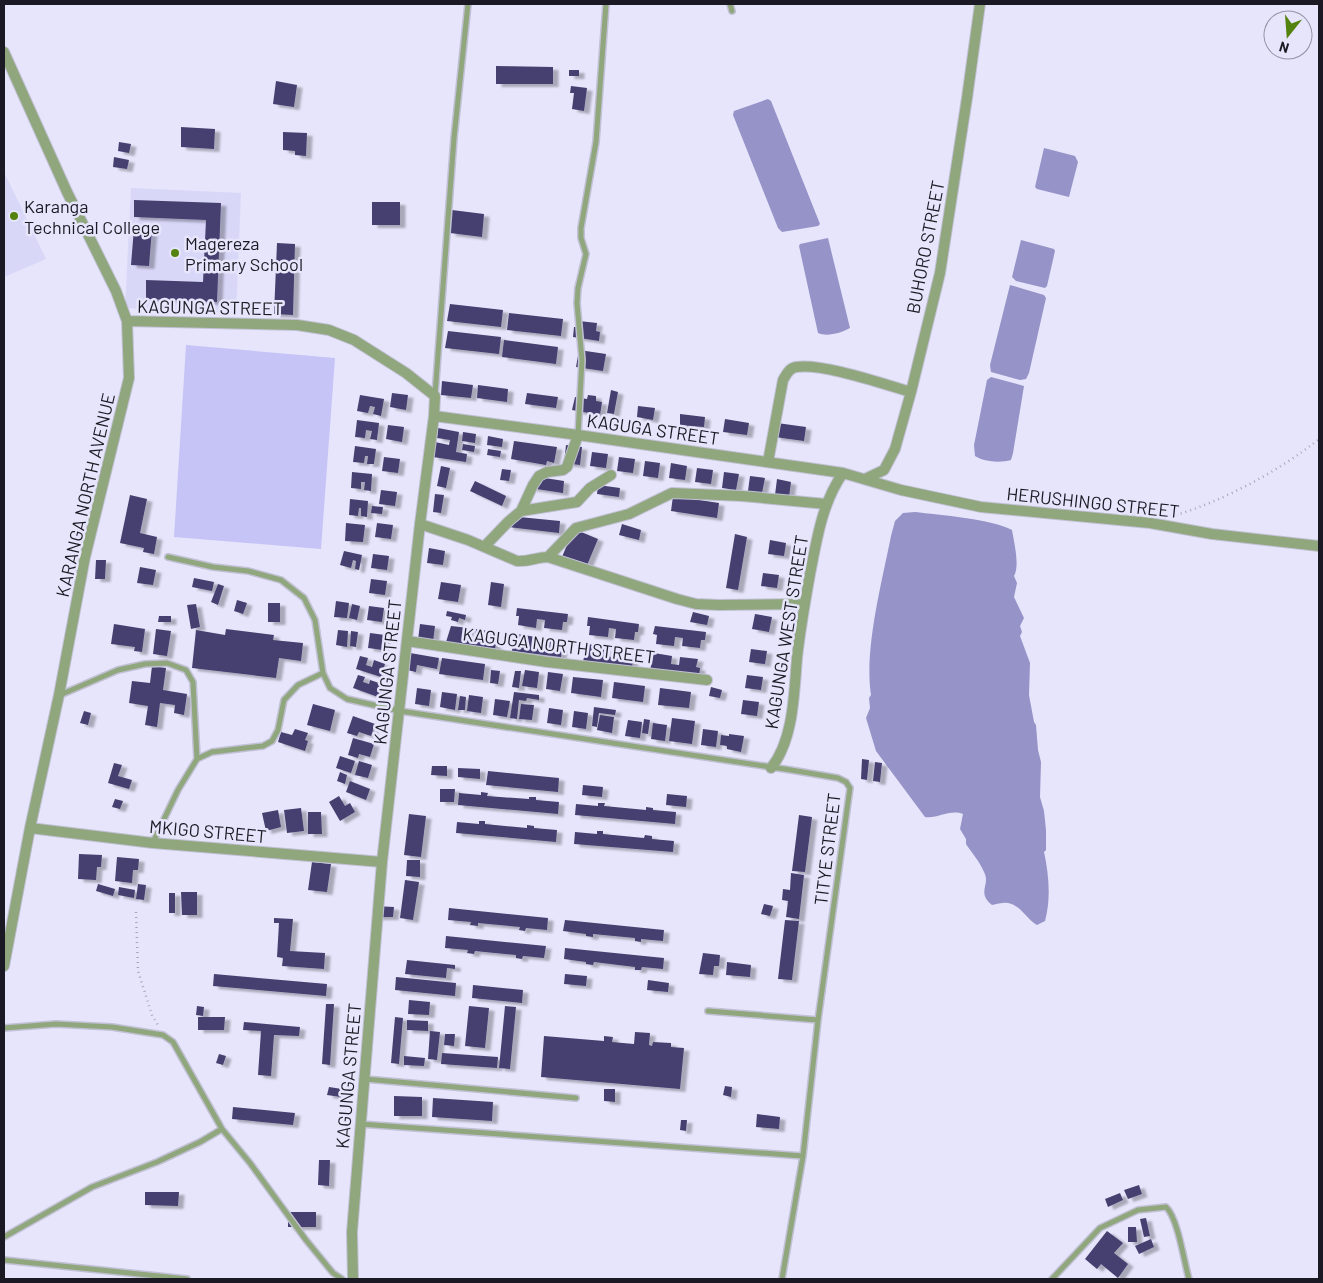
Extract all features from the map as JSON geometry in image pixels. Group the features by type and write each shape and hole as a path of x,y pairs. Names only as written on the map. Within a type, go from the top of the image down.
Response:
{"street":[{"name":"BUHORO STREET","path":"865,479 884,470 895,449 940,273 980,4"},
{"name":"KARANGA NORTH AVENUE","path":"4,52 67,192 116,291 128,321 129,378 85,557 4,966"},
{"name":"KAGUNGA STREET","path":"128,321 297,325 329,330 354,340 406,373 435,396 382,862 352,1232 353,1279"},
{"path":"768,462 783,380 787,372 794,367 828,370 911,392"},
{"name":"KAGUGA STREET","path":"434,416 768,462 843,473 865,479"},
{"path":"484,547 521,511 539,476 547,472 563,470 567,467 578,435"},
{"name":"KAGUNGA WEST STREET","path":"771,768 778,759 787,737 804,604 826,504 843,473"},
{"path":"521,511 577,502 590,488 611,475"},
{"name":"HERUSHINGO STREET","path":"865,479 901,490 981,507 1150,523 1212,534 1319,546"},
{"path":"548,557 576,528 628,514 672,493 742,496 826,504"},
{"path":"420,524 518,560 524,561 538,557 548,557 696,604 804,604"},
{"name":"KAGUGA NORTH STREET","path":"407,641 547,662 707,680"},
{"name":"MKIGO STREET","path":"30,828 153,843 382,862"}],"lane":[{"path":"435,396 454,138 468,4"},
{"path":"578,435 582,360 577,303 578,288 586,254 581,238 581,228 596,142 606,4"},
{"path":"730,4 732,11"},
{"path":"153,843 178,790 197,759 212,752 264,746 272,741 278,730 284,700 298,685 323,673 315,620 304,598 281,580 248,571 213,567 168,558"},
{"path":"59,695 118,670 145,664 167,662 186,670 193,682 197,759"},
{"name":"TITYE STREET","path":"323,673 330,688 347,699 400,711 838,778 846,782 850,788 818,1020 803,1156 782,1279"},
{"path":"708,1011 818,1020"},
{"path":"4,1028 56,1024 112,1026 164,1035 173,1042 222,1129 250,1163 306,1240 333,1273 342,1279"},
{"path":"365,1079 576,1098"},
{"path":"360,1124 803,1156"},
{"path":"4,1237 92,1187 157,1162 200,1142 222,1129"},
{"path":"1052,1279 1100,1228 1138,1210 1156,1206 1166,1207 1170,1210 1189,1279"},
{"path":"4,1260 187,1279"}],"path":[{"path":"1150,523 1203,507 1260,477 1319,439"},
{"path":"136,912 138,971 152,1015 164,1035"}],"shaded area":[{"path":"768,99 771,101 820,224 818,226 782,232 778,228 733,115 734,111"},
{"path":"1044,148 1075,156 1078,162 1069,197 1035,187"},
{"name":"Karanga Technical College","path":"4,172 46,259 4,277"},
{"name":"Magereza Primary School","path":"131,188 241,193 236,313 125,308"},
{"path":"828,238 850,328 826,335 818,333 799,246 800,244"},
{"path":"1021,240 1054,249 1055,251 1045,288 1016,281 1012,277"},
{"path":"1010,285 1044,295 1046,298 1029,373 1026,379 1020,380 991,372 990,365"},
{"path":"186,345 335,358 321,549 174,537"},
{"path":"991,377 1024,386 1013,453 1011,460 1007,461 987,461 975,456 974,445 987,380"},
{"path":"915,512 979,520 1012,530 1017,560 1014,576 1017,583 1014,597 1024,618 1020,626 1022,632 1020,636 1030,663 1029,695 1036,725 1041,762 1040,797 1046,830 1046,850 1044,852 1049,896 1045,921 1037,925 1013,905 1005,903 992,905 987,900 984,892 986,877 966,844 966,839 960,829 963,814 948,813 934,817 925,817 876,751 866,718 870,708 869,698 871,695 869,677 872,637 891,536 895,521 903,513"}],"building":[{"path":"496,66 553,67 553,84 496,84"},
{"path":"569,70 579,70 579,76 569,76"},
{"path":"276,81 297,85 294,107 273,104"},
{"path":"571,86 587,88 584,111 572,109 574,93 570,93"},
{"path":"181,127 215,129 214,149 181,147"},
{"path":"283,132 307,133 306,156 295,155 295,151 283,150"},
{"path":"119,142 131,144 129,153 118,151"},
{"path":"114,157 129,160 127,169 113,167"},
{"path":"134,200 221,203 217,302 146,299 146,280 203,282 206,220 134,217"},
{"path":"372,202 400,202 400,225 372,225"},
{"path":"452,210 484,214 482,237 450,233"},
{"path":"134,228 152,229 149,266 131,265"},
{"path":"277,243 295,244 293,315 274,314"},
{"path":"450,304 503,310 501,327 447,321"},
{"path":"509,313 563,319 561,336 507,330"},
{"path":"579,321 597,323 596,331 600,332 599,341 573,337 574,327 578,327"},
{"path":"448,331 501,337 499,354 445,348"},
{"path":"504,340 558,347 556,364 502,357"},
{"path":"579,350 606,354 603,371 576,367"},
{"path":"442,381 473,385 471,398 441,395"},
{"path":"478,385 508,389 507,402 477,398"},
{"path":"611,390 618,392 614,414 607,413"},
{"path":"392,393 408,395 406,410 390,407"},
{"path":"527,393 558,397 556,408 525,404"},
{"path":"360,395 384,399 381,416 373,414 375,407 370,406 368,413 357,411"},
{"path":"588,395 596,396 596,401 602,402 600,415 572,410 575,397 587,399"},
{"path":"638,406 655,408 653,420 637,417"},
{"path":"680,414 705,417 704,427 680,425"},
{"path":"725,419 749,423 747,435 723,432"},
{"path":"357,420 379,423 377,440 370,439 372,431 366,430 365,438 355,437"},
{"path":"777,423 806,427 804,441 775,437"},
{"path":"388,425 404,427 402,442 386,439"},
{"path":"438,428 459,432 456,452 467,454 466,462 433,457 435,442 449,445 450,440 437,438"},
{"path":"463,432 476,434 475,443 462,441"},
{"path":"488,436 503,439 502,447 487,445"},
{"path":"514,441 557,447 554,463 547,461 546,465 511,459"},
{"path":"463,444 475,446 474,452 462,450"},
{"path":"566,445 582,447 580,465 564,463"},
{"path":"355,446 376,449 374,464 367,464 368,456 365,456 364,463 353,462"},
{"path":"488,449 501,451 500,457 487,455"},
{"path":"592,452 608,454 606,468 590,466"},
{"path":"384,457 400,459 398,473 382,471"},
{"path":"619,457 635,459 633,473 617,471"},
{"path":"645,461 660,463 658,478 643,476"},
{"path":"671,463 687,466 685,480 669,478"},
{"path":"441,466 450,468 446,488 437,486"},
{"path":"697,468 713,470 711,484 695,482"},
{"path":"502,469 511,470 509,481 500,480"},
{"path":"352,472 372,474 371,491 364,490 365,482 361,482 361,489 351,488"},
{"path":"724,472 739,474 736,490 722,488"},
{"path":"532,476 564,481 563,493 530,488"},
{"path":"750,476 765,478 762,493 748,491"},
{"path":"777,479 791,482 789,497 775,495"},
{"path":"475,481 506,496 502,506 470,491"},
{"path":"598,485 620,488 619,497 597,494"},
{"path":"381,490 397,492 395,506 379,504"},
{"path":"435,494 444,495 441,513 433,512"},
{"path":"130,495 147,499 140,533 157,537 154,554 143,552 144,548 120,543"},
{"path":"673,496 719,503 717,518 671,511"},
{"path":"350,499 368,501 367,517 361,516 361,508 359,508 358,516 349,515"},
{"path":"372,506 383,507 382,514 371,513"},
{"path":"509,516 560,521 559,533 508,527"},
{"path":"346,523 365,525 363,542 345,541"},
{"path":"377,523 393,525 391,539 375,537"},
{"path":"622,524 641,530 639,540 619,535"},
{"path":"574,529 598,539 585,570 561,559"},
{"path":"735,534 747,537 738,590 726,588"},
{"path":"770,540 786,543 784,556 768,554"},
{"path":"429,548 445,551 443,565 427,563"},
{"path":"344,551 362,555 359,570 355,569 356,561 353,560 351,568 340,565"},
{"path":"373,554 389,556 387,570 371,568"},
{"path":"96,560 106,560 105,579 95,579"},
{"path":"140,567 156,570 153,585 137,583"},
{"path":"763,573 779,575 777,588 761,586"},
{"path":"194,578 214,582 212,591 192,587"},
{"path":"371,579 387,581 385,595 369,593"},
{"path":"441,582 461,585 458,602 438,599"},
{"path":"491,582 504,584 501,607 488,605"},
{"path":"218,584 224,586 218,605 211,602"},
{"path":"237,600 247,603 243,614 234,611"},
{"path":"336,601 349,603 347,618 334,617"},
{"path":"268,603 280,603 280,622 268,622"},
{"path":"196,604 200,627 191,629 187,605"},
{"path":"352,604 360,606 357,620 349,618"},
{"path":"369,606 384,608 382,622 367,620"},
{"path":"517,608 568,614 567,622 563,622 562,630 544,628 545,620 537,619 536,628 518,625 519,616 516,616"},
{"path":"447,611 466,615 465,620 459,618 458,622 451,620 452,617 446,616"},
{"path":"693,612 709,616 707,625 690,622"},
{"path":"755,614 772,617 769,632 752,629"},
{"path":"159,616 171,616 171,622 158,622"},
{"path":"588,617 639,624 638,632 635,632 634,640 615,638 616,629 609,628 608,637 589,635"},
{"path":"114,624 145,629 142,652 134,651 135,647 111,644"},
{"path":"420,624 435,626 433,642 418,640"},
{"path":"451,626 469,628 467,637 475,638 476,629 494,632 495,650 446,642"},
{"path":"655,626 706,632 705,640 701,640 700,648 682,646 683,638 675,637 674,646 656,644 657,635 653,634"},
{"path":"156,629 171,631 167,656 153,654"},
{"path":"226,629 274,635 273,640 303,643 301,661 279,658 276,678 192,668 196,630 225,635"},
{"path":"338,630 348,631 347,647 336,645"},
{"path":"351,631 358,632 356,647 350,646"},
{"path":"370,633 385,635 383,650 368,648"},
{"path":"517,634 536,637 534,645 543,646 544,637 560,640 559,649 562,649 561,657 512,651"},
{"path":"588,644 605,647 604,656 612,657 614,648 631,651 630,659 633,659 632,668 583,661"},
{"path":"751,649 767,651 765,664 749,662"},
{"path":"410,653 439,658 437,669 417,665 416,672 407,670"},
{"path":"654,653 672,656 671,664 679,665 680,657 698,659 696,667 700,668 699,677 650,670"},
{"path":"360,656 368,658 366,665 372,667 374,660 385,664 381,677 356,669"},
{"path":"442,658 485,664 483,680 439,674"},
{"path":"152,666 166,668 163,690 187,694 184,715 174,713 175,705 160,703 157,727 145,725 148,706 129,703 132,681 150,683"},
{"path":"491,670 500,671 498,684 490,683"},
{"path":"525,670 539,672 537,688 522,686"},
{"path":"515,671 521,671 519,688 512,687"},
{"path":"548,672 563,674 560,691 546,689"},
{"path":"358,675 365,677 363,682 369,684 370,680 382,684 378,697 353,688"},
{"path":"747,675 763,677 761,690 745,688"},
{"path":"573,677 603,680 601,697 571,693"},
{"path":"614,682 645,686 643,702 612,698"},
{"path":"711,687 722,690 720,698 709,696"},
{"path":"417,688 431,690 429,706 415,704"},
{"path":"660,688 691,692 689,708 658,705"},
{"path":"442,692 457,694 455,710 440,707"},
{"path":"514,692 539,695 539,700 527,698 526,701 519,700 517,719 510,718"},
{"path":"469,695 483,697 481,713 467,711"},
{"path":"460,696 466,697 465,710 458,710"},
{"path":"495,699 510,701 507,717 493,715"},
{"path":"743,700 759,702 757,716 741,714"},
{"path":"313,704 335,710 330,731 307,725"},
{"path":"521,704 534,705 532,720 519,719"},
{"path":"594,707 616,710 615,715 599,713 597,727 592,726"},
{"path":"549,708 563,710 561,725 547,723"},
{"path":"84,711 91,713 88,725 80,723"},
{"path":"574,711 588,713 586,729 572,727"},
{"path":"600,715 614,717 612,733 597,730"},
{"path":"353,716 375,724 371,736 359,732 357,736 347,733"},
{"path":"672,718 695,721 692,744 669,741"},
{"path":"644,719 650,720 648,734 642,733"},
{"path":"628,720 642,722 640,738 625,736"},
{"path":"653,723 667,725 665,741 651,739"},
{"path":"295,729 308,733 305,740 308,741 305,751 278,742 281,732 292,735"},
{"path":"703,729 718,731 716,747 701,745"},
{"path":"729,734 744,736 741,752 727,749 727,746 720,745 721,735 729,736"},
{"path":"353,738 374,744 370,757 359,754 358,758 348,755"},
{"path":"340,756 355,761 351,773 336,768"},
{"path":"862,759 869,760 867,780 861,779"},
{"path":"359,761 372,765 368,778 355,775"},
{"path":"875,762 882,763 880,782 873,781"},
{"path":"114,763 122,765 118,776 132,780 129,789 108,783"},
{"path":"432,766 447,766 447,776 431,775"},
{"path":"458,768 480,769 480,779 458,777"},
{"path":"488,771 559,778 558,792 486,785"},
{"path":"340,772 347,775 345,784 337,781"},
{"path":"350,781 370,789 366,800 346,792"},
{"path":"583,785 603,787 602,797 582,795"},
{"path":"440,789 455,789 454,802 440,802"},
{"path":"481,792 488,793 487,796 529,799 529,797 536,797 536,800 559,802 558,814 458,805 459,793 481,795"},
{"path":"667,794 687,796 686,807 666,805"},
{"path":"339,796 345,806 350,803 355,812 340,821 329,802"},
{"path":"115,799 123,801 120,809 112,807"},
{"path":"598,803 605,803 604,806 646,810 646,807 653,808 653,810 676,812 675,824 575,815 576,804 598,806"},
{"path":"301,808 304,831 287,833 284,810"},
{"path":"278,810 281,827 266,831 262,813"},
{"path":"308,812 321,812 322,834 308,834"},
{"path":"409,814 426,816 421,857 404,855"},
{"path":"799,815 812,817 805,872 792,871"},
{"path":"479,821 485,821 485,824 527,828 527,825 534,826 534,828 557,830 556,842 456,833 457,822 479,824"},
{"path":"597,831 603,831 603,834 644,838 645,835 652,836 652,839 674,841 673,852 574,844 575,832 597,834"},
{"path":"79,854 102,855 101,867 97,867 96,880 78,879"},
{"path":"117,857 139,859 138,870 133,870 132,883 115,881"},
{"path":"407,860 420,860 420,877 406,876"},
{"path":"312,862 331,864 327,892 308,890"},
{"path":"791,873 804,875 799,919 786,917 788,901 782,900 783,889 790,890"},
{"path":"405,880 419,882 413,920 400,918"},
{"path":"98,884 115,889 113,896 96,891"},
{"path":"138,884 146,885 144,900 136,899"},
{"path":"119,887 135,890 134,898 118,895"},
{"path":"181,892 197,892 197,915 182,915"},
{"path":"169,893 175,893 175,913 169,913"},
{"path":"764,904 773,906 770,916 761,914"},
{"path":"375,906 394,907 393,917 375,917"},
{"path":"449,908 548,918 547,930 526,928 525,931 519,930 520,927 478,923 478,926 470,925 471,922 448,920"},
{"path":"274,918 293,919 290,951 325,953 324,969 282,966 283,958 277,957 279,923 274,923"},
{"path":"565,920 664,930 663,941 641,939 641,942 635,941 635,938 593,934 593,937 586,936 586,934 563,931"},
{"path":"785,920 799,921 792,980 778,979"},
{"path":"446,936 546,946 544,958 523,956 522,959 516,958 516,955 475,951 474,954 467,953 468,950 445,948"},
{"path":"565,948 664,958 663,969 642,967 641,970 635,970 635,967 594,962 593,965 586,964 586,962 564,959"},
{"path":"703,953 720,955 719,966 714,966 713,975 699,974"},
{"path":"407,960 455,965 455,969 447,968 446,978 405,974"},
{"path":"727,962 751,965 750,977 726,975"},
{"path":"214,974 327,984 326,996 213,986"},
{"path":"565,974 587,976 586,986 564,984"},
{"path":"396,977 456,983 455,996 395,990"},
{"path":"648,980 669,983 668,992 647,990"},
{"path":"473,985 523,990 522,1003 472,998"},
{"path":"409,1000 430,1002 429,1015 408,1014"},
{"path":"326,1004 334,1004 330,1065 322,1064"},
{"path":"197,1006 204,1007 203,1016 196,1015"},
{"path":"469,1006 489,1008 485,1048 465,1046"},
{"path":"505,1006 516,1007 510,1069 499,1068"},
{"path":"198,1017 225,1017 224,1030 198,1030"},
{"path":"395,1017 403,1018 399,1064 391,1063"},
{"path":"407,1020 428,1021 428,1031 407,1030"},
{"path":"244,1022 300,1027 299,1036 274,1035 271,1076 258,1075 261,1031 243,1030"},
{"path":"430,1031 440,1032 437,1060 428,1059"},
{"path":"635,1032 650,1033 649,1045 652,1046 653,1042 671,1043 671,1047 684,1048 680,1089 541,1077 544,1036 604,1041 604,1036 613,1037 612,1042 634,1044"},
{"path":"445,1034 455,1034 454,1046 444,1045"},
{"path":"442,1053 498,1057 497,1068 441,1064"},
{"path":"219,1054 226,1056 223,1065 216,1063"},
{"path":"404,1056 425,1058 424,1066 404,1065"},
{"path":"725,1086 732,1087 731,1097 723,1095"},
{"path":"329,1087 342,1089 341,1097 327,1095"},
{"path":"604,1089 615,1089 615,1102 604,1101"},
{"path":"394,1096 422,1097 422,1116 394,1116"},
{"path":"433,1098 493,1102 492,1121 432,1117"},
{"path":"233,1107 295,1113 293,1125 232,1119"},
{"path":"757,1114 780,1117 779,1129 756,1127"},
{"path":"681,1120 687,1120 686,1131 680,1130"},
{"path":"319,1160 330,1160 329,1186 318,1185"},
{"path":"1139,1185 1142,1194 1128,1199 1124,1190"},
{"path":"145,1192 179,1192 178,1206 145,1205"},
{"path":"1120,1193 1123,1200 1108,1207 1105,1199"},
{"path":"288,1212 316,1212 316,1227 288,1227"},
{"path":"1146,1218 1150,1236 1144,1237 1140,1219"},
{"path":"1128,1227 1136,1227 1137,1242 1128,1242"},
{"path":"1107,1231 1123,1243 1114,1253 1128,1264 1118,1278 1101,1264 1097,1269 1085,1259"},
{"path":"1151,1239 1154,1247 1139,1254 1135,1246"}],"place":[{"name":"Karanga Technical College","path":"14,216"},
{"name":"Magereza Primary School","path":"175,253"}]}
